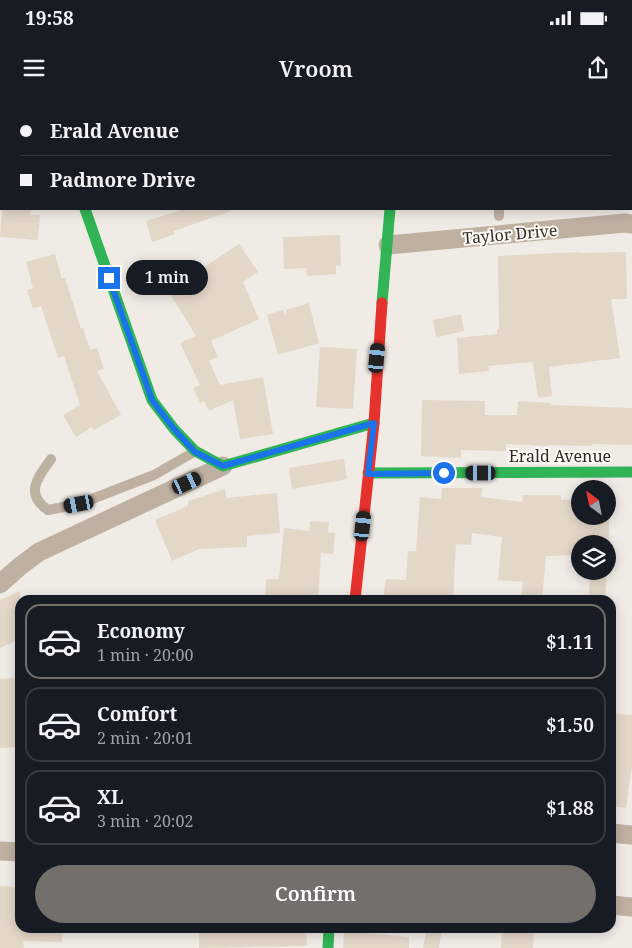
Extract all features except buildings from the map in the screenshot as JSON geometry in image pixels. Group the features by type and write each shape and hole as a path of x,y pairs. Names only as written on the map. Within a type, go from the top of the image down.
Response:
{"street":[{"path":"84,210 152,400 174,429 195,452 223,466"},
{"path":"356,595 374,423 377,358 390,210"},
{"name":"Taylor Drive","path":"388,245 625,223 632,224"},
{"path":"0,584 39,552 223,466 374,423"},
{"name":"Erald Avenue","path":"368,474 632,472"},
{"path":"616,833 632,835"},
{"path":"0,851 15,852"},
{"path":"616,905 632,907"},
{"path":"328,948 329,933"}],"lane":[{"path":"51,459 37,479 36,498 39,504 48,510 79,504 154,475 195,452"}],"traffic: fast":[{"path":"85,210 152,400 174,429 195,451 223,466 374,423"},
{"path":"382,303 390,210"},
{"path":"368,473 632,472"},
{"path":"328,948 329,933"}],"traffic: jam":[{"path":"356,595 374,423 382,303"}],"route":[{"path":"109,278 152,400 174,429 195,452 223,466 374,423 368,474 444,473"}]}
